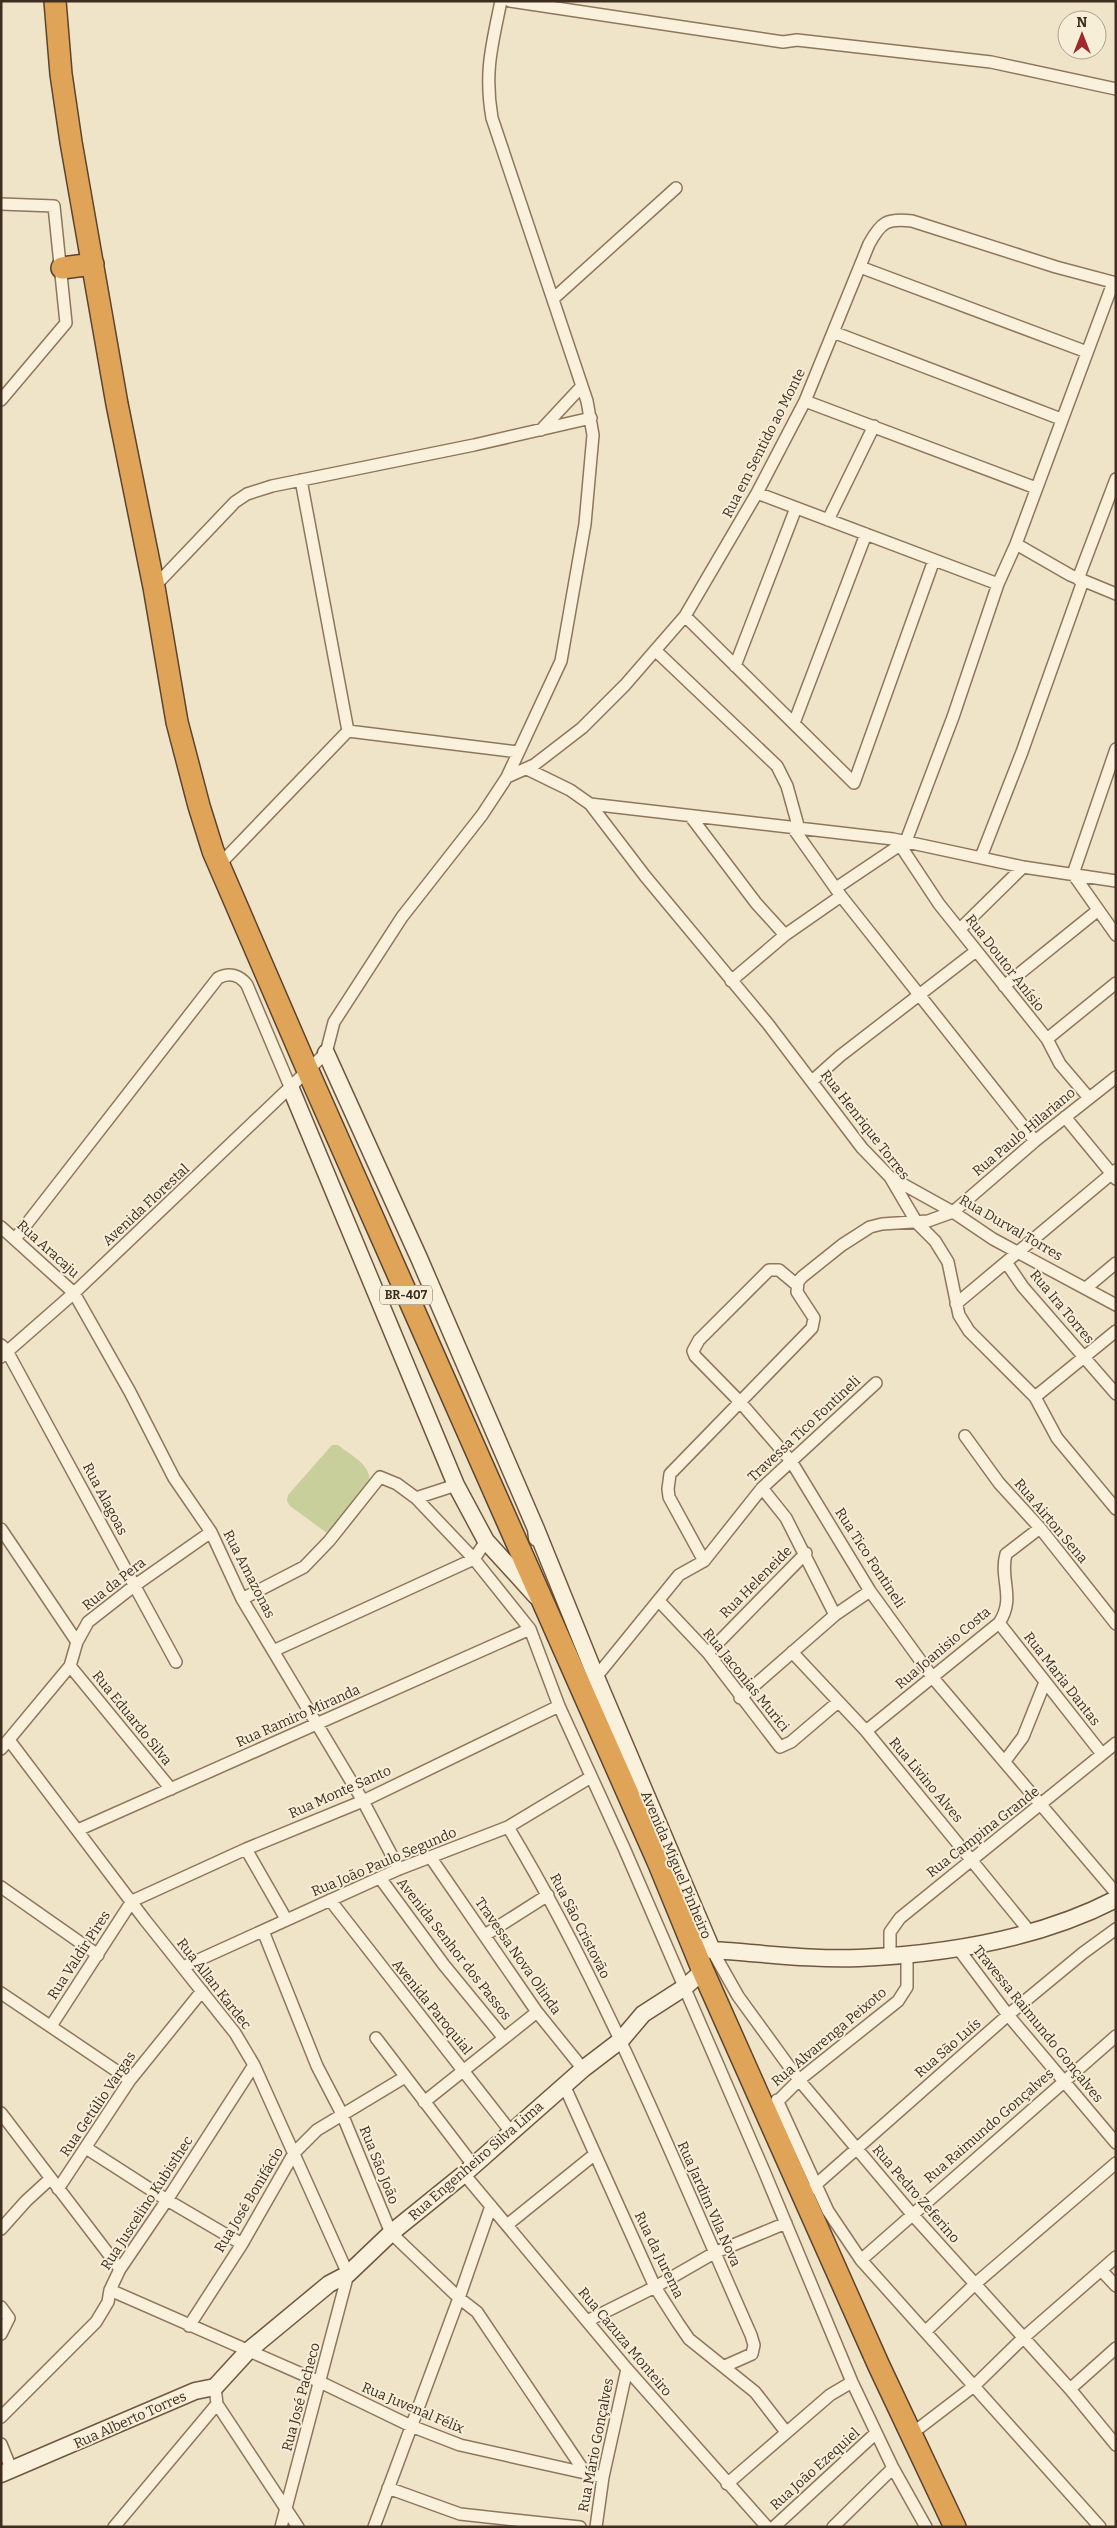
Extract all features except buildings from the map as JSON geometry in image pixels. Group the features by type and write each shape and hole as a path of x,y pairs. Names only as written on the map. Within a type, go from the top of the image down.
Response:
{"highway":[{"name":"BR-407","path":"55,1 61,74 93,264 117,404 154,587 177,722 199,806 220,865 308,1071 542,1603 704,1951 703,1971 772,2106 810,2190 910,2436 955,2527"},
{"path":"62,268 93,264"}],"street":[{"path":"326,1054 334,1022 396,925 482,815 507,777 552,683 561,661 568,629 585,524 594,435 582,386 492,118 488,98 489,58 501,1"},
{"path":"510,1 783,42 797,40 991,62 1116,89"},
{"path":"552,299 676,188"},
{"path":"1,204 54,206 62,268 66,323 1,400"},
{"name":"Rua em Sentido ao Monte","path":"507,777 527,769 582,728 656,650 685,616 757,493 804,401 877,229 889,220 912,221 1114,283"},
{"path":"860,267 1087,352"},
{"path":"731,981 785,935 903,843 952,716 998,584 1016,544 1114,283"},
{"path":"833,332 1062,419"},
{"path":"541,430 582,386"},
{"path":"804,401 1036,488"},
{"path":"154,587 240,498 254,492 301,480 590,418"},
{"path":"828,520 874,426"},
{"path":"980,857 1022,752 1116,479"},
{"path":"301,480 348,731"},
{"path":"757,493 998,584"},
{"path":"735,666 796,508"},
{"path":"794,723 866,534"},
{"path":"1016,544 1080,580 1116,594"},
{"path":"685,616 854,783 934,560"},
{"path":"656,650 777,766 787,786 796,828 839,892 1035,1141"},
{"path":"348,731 518,752"},
{"path":"220,865 348,731"},
{"path":"1073,874 1116,749"},
{"name":"Rua Henrique Torres","path":"527,769 570,790 590,804 644,876 768,1024 862,1148 890,1177 917,1223 935,1241 948,1262 959,1315 969,1331 1035,1397 1057,1438 1116,1509"},
{"path":"590,804 796,828 903,843 1023,867 1116,881"},
{"path":"691,817 756,903 785,935"},
{"name":"Rua Doutor Anísio","path":"903,843 924,885 1047,1039 1060,1064 1089,1098"},
{"path":"960,929 1023,867"},
{"path":"1073,874 1097,911 1116,935"},
{"path":"1004,986 1097,911"},
{"path":"812,1081 840,1056 976,951"},
{"path":"15,1239 218,978 233,974 241,978 247,985 456,1485 486,1541 542,1603"},
{"path":"1047,1039 1116,983"},
{"name":"Avenida Florestal","path":"3,1351 74,1293 326,1054"},
{"name":"Avenida Miguel Pinheiro","path":"326,1054 419,1258 536,1529 704,1951 858,1958 907,1954 957,1947 1065,1923 1116,1899"},
{"name":"Rua Paulo Hilariano","path":"954,1212 1035,1141 1116,1077"},
{"path":"956,1304 1006,1262 1016,1251 1114,1174 1065,1117"},
{"name":"Rua Durval Torres","path":"890,1177 954,1212 1016,1251 1116,1305"},
{"path":"704,1561 676,1513 669,1497 668,1480 674,1468 741,1403 804,1337 814,1323 808,1307 797,1292 797,1285 809,1270 870,1227 882,1224 917,1223 938,1219 954,1212"},
{"name":"Rua Aracaju","path":"1,1227 74,1293"},
{"name":"Rua Ira Torres","path":"1006,1262 1023,1286 1116,1394"},
{"path":"1086,1288 1116,1264"},
{"name":"Rua Tico Fontineli","path":"797,1285 779,1270 769,1270 695,1346 695,1356 741,1403 791,1461 870,1591 933,1678 1116,1893"},
{"name":"Rua Amazonas","path":"74,1293 130,1392 174,1478 210,1532 242,1599 363,1801 399,1869"},
{"path":"1035,1397 1083,1355 1116,1331"},
{"name":"Rua Alagoas","path":"3,1351 176,1662"},
{"name":"Travessa Tico Fontineli","path":"596,1677 679,1576 704,1561 762,1488 876,1383"},
{"name":"Rua Airton Sena","path":"966,1436 999,1482 1040,1528 1116,1624"},
{"path":"242,1599 304,1567 329,1541 380,1477 397,1484 416,1498 474,1559 530,1629 559,1706 786,2223 852,2382 893,2468 926,2527"},
{"path":"416,1498 456,1485"},
{"path":"762,1488 786,1518 806,1554 835,1615"},
{"name":"Rua Joanisio Costa","path":"866,1731 999,1623 1008,1604 1004,1566 1006,1554 1040,1528"},
{"path":"1,1529 76,1642"},
{"path":"536,1529 542,1603"},
{"name":"Rua da Pera","path":"1,1749 70,1666 76,1642 88,1622 134,1586 210,1532"},
{"path":"273,1651 474,1559 486,1541"},
{"name":"Rua Heleneide","path":"708,1653 806,1554"},
{"path":"740,1698 835,1615 870,1591"},
{"name":"Rua Jaconias Murici","path":"659,1601 708,1653 740,1698 780,1747 791,1742 838,1702"},
{"name":"Rua Maria Dantas","path":"999,1623 1102,1754"},
{"name":"Rua Ramiro Miranda","path":"78,1830 318,1725 530,1629"},
{"name":"Rua Livino Alves","path":"792,1652 866,1731 1030,1932"},
{"name":"Rua Eduardo Silva","path":"70,1666 171,1789"},
{"path":"1005,1761 1023,1737 1045,1682"},
{"name":"Rua Monte Santo","path":"132,1901 246,1849 363,1801 559,1706"},
{"name":"Rua Allan Kardec","path":"9,1740 235,2033 254,2065 348,2274"},
{"name":"Rua Campina Grande","path":"890,1955 890,1932 894,1924 1116,1743"},
{"name":"Rua João Paulo Segundo","path":"184,1967 399,1869 508,1827 591,1777"},
{"name":"Rua São Cristovão","path":"508,1827 548,1895 621,2040"},
{"path":"246,1849 286,1919"},
{"name":"Travessa Nova Olinda","path":"431,1858 537,2012 583,2069"},
{"name":"Avenida Senhor dos Passos","path":"380,1878 450,1973 503,2037"},
{"path":"2,1889 98,1955"},
{"path":"485,1935 548,1895"},
{"name":"Avenida Paroquial","path":"330,1900 380,1966 464,2069 511,2132"},
{"name":"Rua Valdir Pires","path":"51,2026 132,1901"},
{"name":"Rua São Luís","path":"810,2190 1008,2015 1083,1953 1116,1929"},
{"name":"Rua São João","path":"263,1931 317,2066 342,2114 391,2233 477,2312 586,2474"},
{"name":"Travessa Raimundo Gonçalves","path":"957,1947 1008,2015 1116,2143"},
{"name":"Rua Pedro Zeferino","path":"704,1951 800,2080 857,2149 1022,2339 1115,2441"},
{"name":"Rua Alvarenga Peixoto","path":"772,2106 800,2080 898,2002 906,1986 907,1954"},
{"name":"Rua Engenheiro Silva Lima","path":"248,2351 329,2284 348,2274 391,2233 468,2170 583,2069 621,2040 643,2014 684,1988 703,1971"},
{"name":"Rua Getúlio Vargas","path":"58,2189 130,2080 202,1991"},
{"path":"1,1993 130,2080"},
{"path":"424,2102 503,2037 537,2012"},
{"name":"Rua Raimundo Gonçalves","path":"861,2260 911,2213 1116,2036"},
{"name":"Rua Cazuza Monteiro","path":"376,2038 424,2102 491,2206 627,2369 767,2527"},
{"name":"Rua Jardim Vila Nova","path":"621,2040 753,2341 753,2352 750,2356 725,2366"},
{"name":"Rua Juscelino Kubisthec","path":"1,2418 96,2322 108,2302 110,2290 120,2269 254,2065"},
{"name":"Rua José Bonifácio","path":"189,2326 242,2244 294,2153 317,2130 405,2077"},
{"name":"Rua da Jurema","path":"564,2085 655,2287 689,2339 755,2392 786,2432"},
{"path":"1,2113 120,2269"},
{"path":"86,2148 167,2200 242,2244"},
{"path":"507,2225 595,2154"},
{"path":"926,2331 975,2284 1116,2163"},
{"path":"1,2228 50,2179"},
{"path":"810,2190 828,2211 861,2260 1100,2527"},
{"path":"374,2527 460,2298 491,2206"},
{"path":"587,2321 655,2287 714,2253 786,2223"},
{"path":"910,2436 974,2386 1022,2339 1116,2257"},
{"path":"1101,2270 1116,2286"},
{"name":"Rua José Pacheco","path":"281,2527 287,2511 348,2274"},
{"name":"Rua Juvenal Félix","path":"110,2290 320,2382 412,2426 460,2444 603,2477"},
{"path":"1,2307 9,2318 2,2333"},
{"path":"1070,2390 1116,2348"},
{"path":"248,2351 215,2387 217,2404 298,2527"},
{"name":"Rua Mário Gonçalves","path":"596,2527 603,2477 627,2369"},
{"path":"728,2484 830,2395 852,2382"},
{"name":"Rua Alberto Torres","path":"7,2472 195,2391 215,2387"},
{"path":"114,2527 217,2404"},
{"name":"Rua João Ezequiel","path":"774,2527 876,2433"},
{"path":"1,2444 7,2472"},
{"path":"834,2527 893,2468"},
{"path":"388,2488 460,2514 580,2527"}],"green space":[{"path":"332,1445 338,1445 364,1466 369,1476 369,1482 327,1533 290,1506 287,1501 288,1495"}]}
